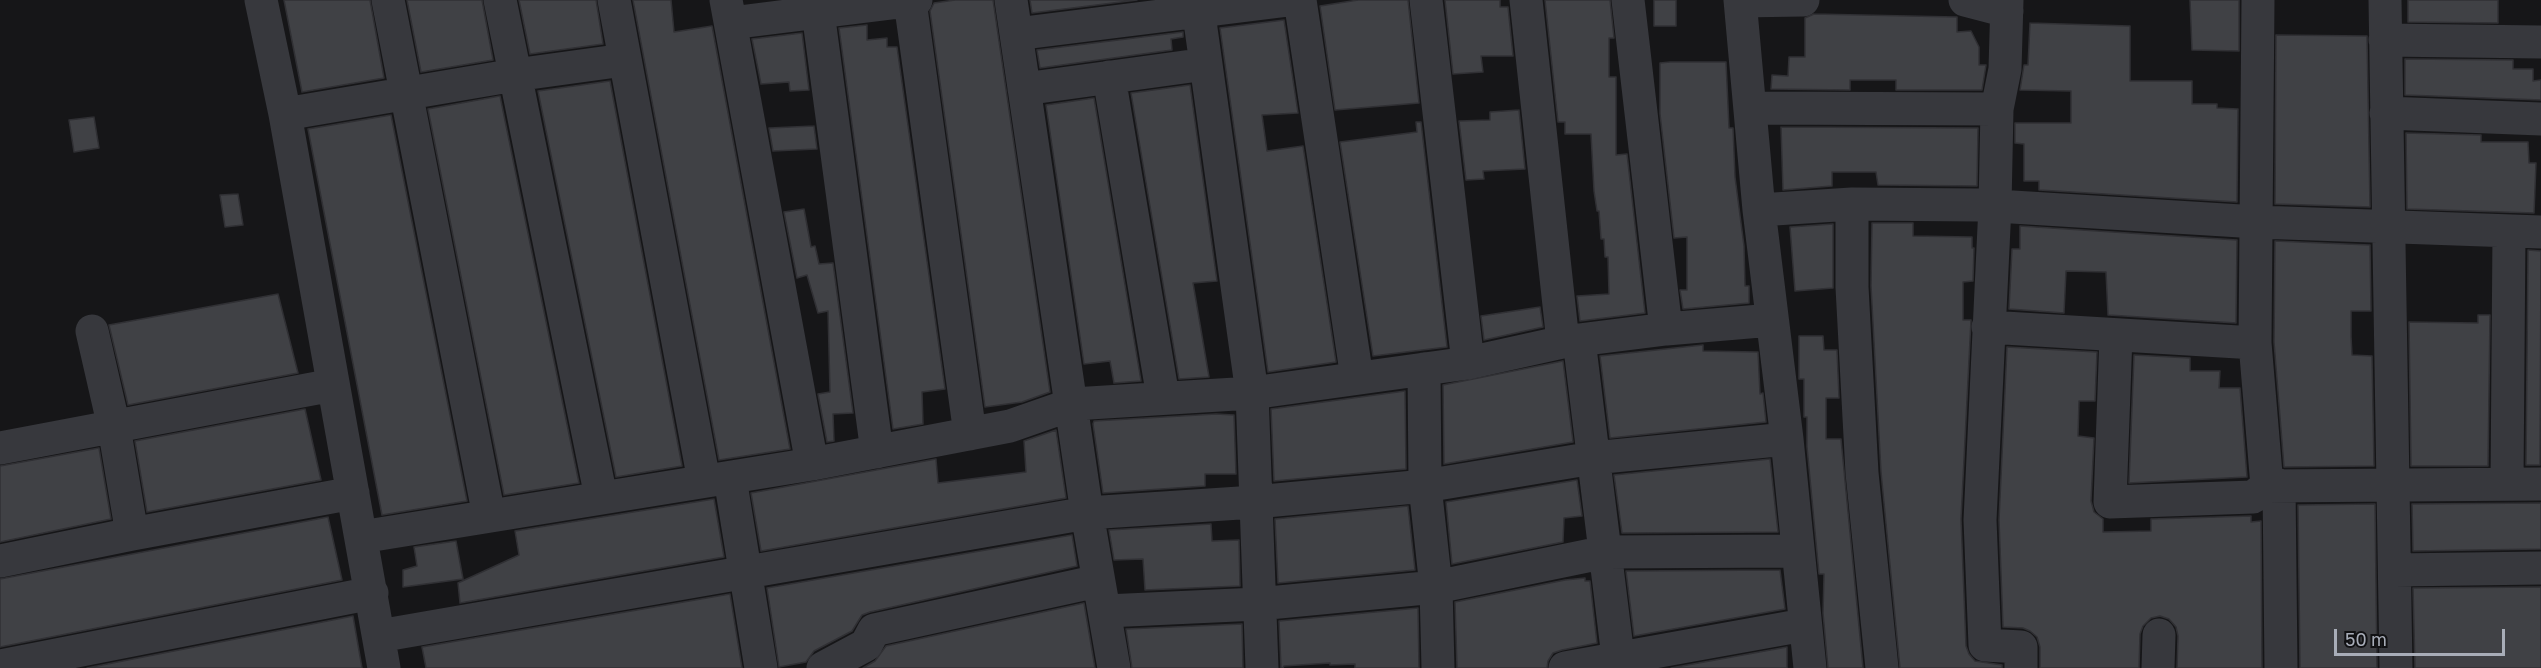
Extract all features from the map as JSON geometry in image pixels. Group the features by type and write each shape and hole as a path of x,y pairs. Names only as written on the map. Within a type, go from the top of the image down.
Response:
{"street":[{"path":"261,0 285,114 384,668"},
{"path":"388,0 408,92 489,516"},
{"path":"500,0 601,498"},
{"path":"614,0 624,60 717,480 745,574 761,668"},
{"path":"1011,0 1088,513 1114,668"},
{"path":"1016,34 1198,6 1289,0"},
{"path":"1300,0 1357,378"},
{"path":"1426,0 1468,363"},
{"path":"1526,0 1571,341 1593,458 1618,657"},
{"path":"1628,0 1666,329"},
{"path":"1803,0 1740,1 1759,210 1787,439 1810,668"},
{"path":"1965,0 2007,5 2005,69 1997,109 1995,206 1980,520 1985,645 2021,647 2021,668"},
{"path":"2258,0 2255,343 2273,485 2281,668"},
{"path":"2385,0 2396,668"},
{"path":"812,464 728,12 818,12 913,1 970,434"},
{"path":"1198,6 1252,393 1262,668"},
{"path":"818,12 877,452"},
{"path":"2385,40 2541,42"},
{"path":"285,114 408,92 624,60"},
{"path":"1024,89 1206,64"},
{"path":"1109,77 1163,397"},
{"path":"1751,108 1997,109"},
{"path":"2386,113 2541,119"},
{"path":"1759,210 1852,204 1995,206 2257,222 2541,232"},
{"path":"1852,204 1852,287 1862,473 1882,668"},
{"path":"2507,484 2509,231"},
{"path":"362,537 877,452 1010,426 1073,404 1252,393 1468,363 1571,341 1666,329 1772,320"},
{"path":"1988,327 2255,343"},
{"path":"92,331 114,427 132,534"},
{"path":"2116,335 2110,502 2253,497 2273,485 2541,484"},
{"path":"1424,369 1425,486 1436,587 1438,668"},
{"path":"0,448 333,385"},
{"path":"379,636 1088,513 1255,502 1425,486 1593,458 1787,439"},
{"path":"0,561 353,493"},
{"path":"823,668 866,645 874,630 1102,596 1258,604 1436,587 1606,552 1797,551"},
{"path":"2395,570 2541,568"},
{"path":"0,666 372,593"},
{"path":"1565,668 1804,625"},
{"path":"2158,668 2159,635"}],"building":[{"path":"284,0 370,0 384,78 302,92"},
{"path":"407,0 482,0 493,60 421,72"},
{"path":"519,0 596,0 603,44 530,54"},
{"path":"633,0 671,0 674,32 712,26 790,449 719,460"},
{"path":"955,0 993,0 1050,392 1022,402 985,407 930,11 934,3"},
{"path":"1030,0 1137,0 1032,13"},
{"path":"1358,0 1408,0 1419,103 1335,110 1320,6"},
{"path":"1445,0 1500,0 1500,7 1508,7 1513,56 1481,56 1483,72 1453,74"},
{"path":"1545,0 1610,0 1614,38 1609,38 1609,77 1616,77 1616,155 1627,154 1645,313 1580,321 1577,296 1609,294 1608,257 1605,257 1604,239 1601,239 1599,211 1597,211 1594,191 1591,134 1565,134 1565,122 1558,122"},
{"path":"1654,0 1676,0 1676,26 1654,26"},
{"path":"2190,0 2239,0 2239,51 2192,50"},
{"path":"2408,0 2498,0 2498,23 2408,22"},
{"path":"1814,14 1957,17 1957,32 1971,31 1979,47 1979,65 1986,65 1982,90 1896,90 1896,80 1850,80 1850,90 1771,89 1772,75 1788,76 1789,57 1805,57 1805,18"},
{"path":"1284,20 1298,113 1262,115 1267,151 1303,146 1336,362 1268,372 1220,28"},
{"path":"2030,23 2130,26 2130,81 2192,81 2192,104 2217,104 2217,108 2238,109 2237,202 2039,190 2039,181 2024,181 2024,144 2015,143 2015,123 2071,123 2071,91 2020,90 2024,65 2028,65"},
{"path":"867,25 867,40 887,38 887,47 897,47 945,389 922,392 923,424 893,429 839,28"},
{"path":"1183,32 1183,37 1171,39 1172,50 1040,68 1037,50"},
{"path":"802,33 809,90 790,91 789,82 761,84 752,39"},
{"path":"2276,35 2367,36 2370,207 2275,204"},
{"path":"2405,59 2513,60 2513,69 2533,69 2533,81 2541,80 2541,100 2405,95"},
{"path":"1726,62 1729,128 1733,128 1735,177 1744,246 1745,286 1749,286 1749,303 1683,309 1680,290 1687,290 1687,237 1674,238 1660,114 1660,63"},
{"path":"610,81 682,466 616,477 538,91"},
{"path":"1190,85 1217,281 1193,283 1209,377 1179,379 1131,93"},
{"path":"500,96 579,483 504,495 428,109"},
{"path":"1094,98 1141,381 1114,383 1110,361 1084,364 1046,105"},
{"path":"1519,110 1525,169 1483,171 1484,179 1466,180 1459,121 1490,120 1490,112"},
{"path":"391,115 467,501 382,515 308,129"},
{"path":"94,117 99,148 74,152 69,120"},
{"path":"1416,122 1421,122 1447,347 1373,356 1340,142 1417,132"},
{"path":"814,126 817,149 773,151 769,128"},
{"path":"1781,127 1978,128 1977,186 1878,185 1876,172 1832,172 1832,186 1783,190"},
{"path":"2406,133 2481,135 2481,142 2528,142 2529,163 2536,163 2534,213 2407,209"},
{"path":"238,194 243,225 225,227 220,195"},
{"path":"804,209 811,247 815,246 819,264 833,263 853,413 833,414 834,441 827,442 818,394 830,392 828,311 818,313 807,275 797,278 784,212"},
{"path":"1872,223 1913,223 1913,236 1972,237 1973,281 1963,282 1963,320 1971,320 1961,519 1966,646 1975,661 2002,665 2002,668 1900,668 1881,472 1871,286"},
{"path":"1833,224 1833,288 1795,291 1790,227"},
{"path":"2020,226 2237,240 2236,323 2108,315 2106,272 2066,271 2064,313 2009,309 2012,249 2020,249"},
{"path":"2275,241 2370,245 2371,311 2351,311 2351,336 2352,355 2372,356 2374,466 2284,467 2274,342"},
{"path":"2528,250 2541,251 2540,465 2526,465"},
{"path":"278,294 298,373 128,405 109,325"},
{"path":"1540,307 1543,327 1484,340 1481,316"},
{"path":"2478,315 2490,315 2488,466 2411,466 2409,322 2478,323"},
{"path":"1799,336 1823,336 1824,350 1837,350 1839,398 1826,398 1826,439 1841,439 1863,668 1828,668 1823,613 1824,574 1819,574 1807,447 1807,417 1804,417 1804,379 1799,379"},
{"path":"1703,345 1703,351 1758,352 1760,394 1763,393 1766,422 1610,438 1600,356"},
{"path":"2007,347 2097,352 2095,401 2079,401 2078,436 2094,438 2091,501 2094,512 2103,519 2103,532 2151,531 2151,519 2251,516 2251,522 2261,521 2262,668 2177,668 2176,627 2169,619 2160,616 2151,618 2143,626 2140,634 2139,668 2040,668 2040,647 2037,637 2023,628 2003,627 1999,520"},
{"path":"2134,355 2190,358 2190,371 2220,371 2219,388 2240,388 2247,477 2129,483"},
{"path":"1563,361 1573,442 1444,464 1443,385"},
{"path":"1405,391 1406,469 1274,481 1271,409"},
{"path":"305,409 321,480 147,512 135,441"},
{"path":"1234,415 1236,474 1205,474 1205,486 1103,493 1094,421"},
{"path":"1056,430 1066,498 761,551 751,493 936,459 938,483 1026,472 1024,441"},
{"path":"99,448 111,519 0,542 0,466"},
{"path":"1770,459 1778,532 1622,533 1614,475"},
{"path":"1577,480 1582,516 1564,518 1563,542 1452,564 1446,502"},
{"path":"714,499 724,557 460,603 458,583 519,555 515,531"},
{"path":"2541,503 2541,549 2413,551 2412,504"},
{"path":"2375,504 2377,668 2300,668 2298,505"},
{"path":"1408,506 1415,570 1278,583 1275,519"},
{"path":"328,517 342,580 0,647 0,579"},
{"path":"1211,524 1212,541 1239,540 1240,586 1145,590 1143,559 1114,560 1109,530"},
{"path":"1072,535 1077,566 870,612 862,615 852,631 814,651 806,662 779,667 767,588"},
{"path":"456,541 463,579 403,587 403,570 417,566 414,547"},
{"path":"1780,570 1785,609 1634,636 1626,571"},
{"path":"1585,578 1585,581 1590,581 1597,643 1553,653 1547,668 1457,668 1455,602"},
{"path":"2541,587 2541,668 2415,668 2413,588"},
{"path":"730,594 742,668 426,668 422,647"},
{"path":"1084,603 1095,668 863,668 875,661 886,646"},
{"path":"1418,608 1419,668 1355,668 1355,664 1330,665 1330,663 1281,668 1279,621"},
{"path":"353,616 362,668 87,668"},
{"path":"1242,624 1243,668 1132,668 1126,629"},
{"path":"1787,647 1787,668 1671,668"}]}
